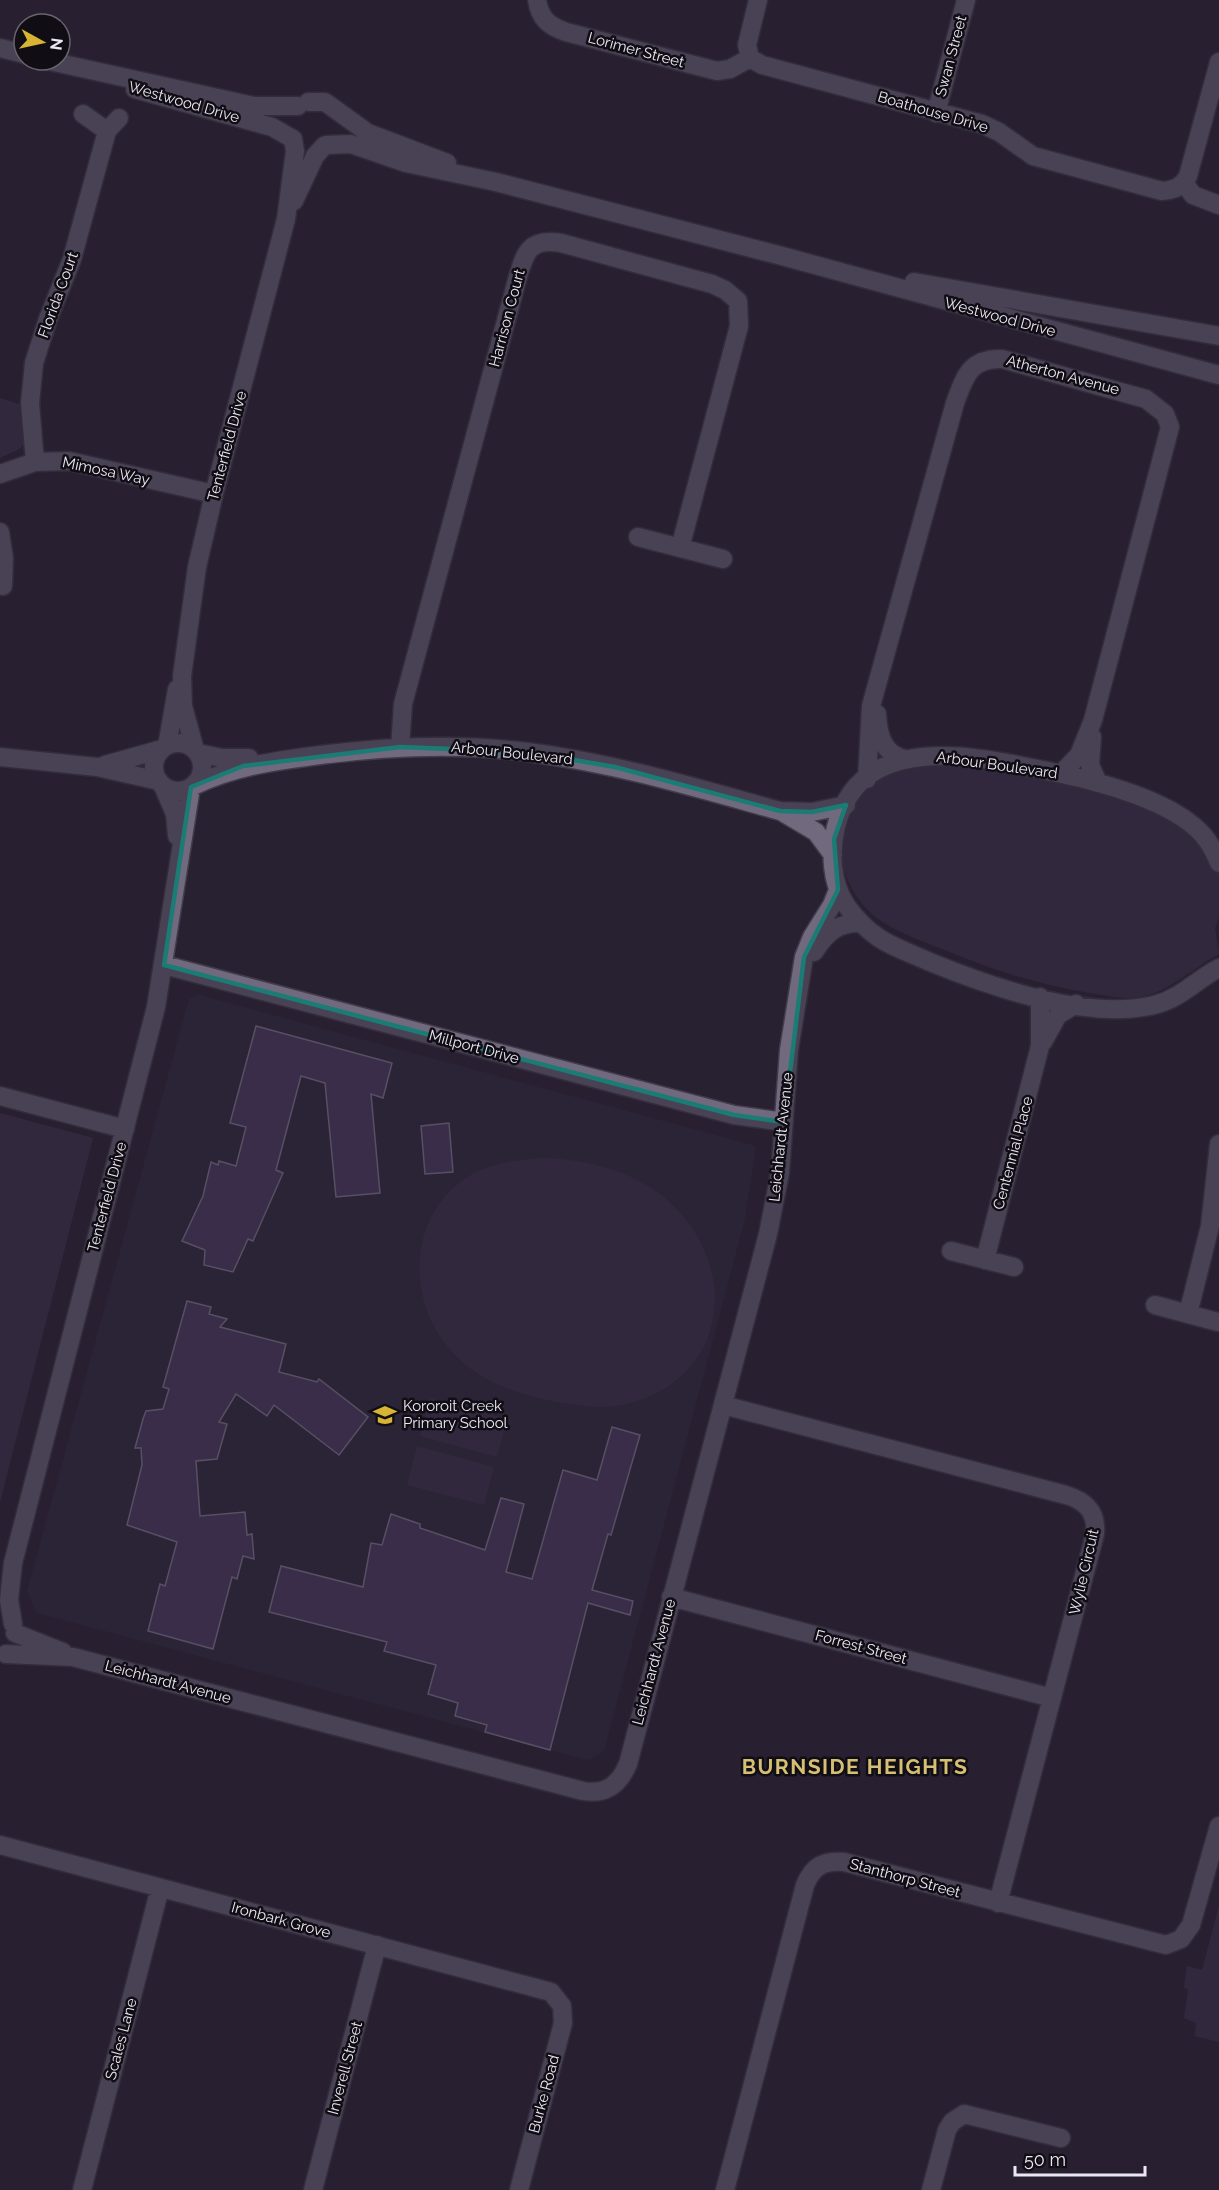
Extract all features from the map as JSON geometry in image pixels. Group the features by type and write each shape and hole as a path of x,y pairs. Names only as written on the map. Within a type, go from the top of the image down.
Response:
{"street":[{"name":"Lorimer Street","path":"537,0 539,13 545,21 566,32 717,71 730,69 750,58"},
{"path":"750,58 748,36 758,0"},
{"name":"Swan Street","path":"936,113 966,0"},
{"name":"Boathouse Drive","path":"750,58 762,65 982,124 999,132 1033,156 1076,169 1162,192 1174,190 1184,183"},
{"path":"1219,62 1184,183 1193,195 1219,205"},
{"name":"Westwood Drive","path":"74,68 254,106 326,102 368,133 496,182"},
{"name":"Westwood Drive","path":"74,68 152,95 272,127 293,139"},
{"path":"318,103 327,108 333,116 335,126 333,137 325,145 316,149 306,149 293,139 288,125 291,115 303,104 318,103"},
{"name":"Florida Court","path":"35,462 30,403 34,363 48,319 72,259 113,125 83,114"},
{"name":"Tenterfield Drive","path":"164,748 182,676 197,567 286,219 295,151 293,139"},
{"name":"Westwood Drive","path":"325,145 351,144 406,163 496,182 782,256 1219,375"},
{"name":"Tenterfield Drive","path":"286,219 311,164 325,145"},
{"name":"Harrison Court","path":"400,747 403,704 523,258 533,246 540,242 561,243 712,284 725,290 738,301 739,326 680,548"},
{"name":"Westwood Drive","path":"782,256 1016,302 1219,336"},
{"name":"Atherton Avenue","path":"878,685 963,380 980,361 1002,359 1146,399 1165,414 1170,427 1093,720"},
{"name":"Mimosa Way","path":"0,474 35,462 69,461 214,494"},
{"path":"0,532 4,558 3,586"},
{"path":"638,537 723,560"},
{"name":"Tenterfield Drive","path":"182,676 183,706 196,751"},
{"path":"878,685 877,717 881,740 893,756 905,759"},
{"path":"867,779 868,718 878,685"},
{"path":"1061,774 1077,758 1093,720"},
{"path":"1093,720 1090,765 1098,783"},
{"path":"97,767 134,759 181,743 196,751 222,758 274,761"},
{"name":"Arbour Boulevard","path":"274,761 400,747 493,749 584,761 780,811"},
{"path":"161,784 155,761 164,748"},
{"path":"192,787 201,774 202,767 196,751"},
{"name":"Arbour Boulevard","path":"1219,863 1204,836 1179,815 1098,783 973,758 936,755 905,759 867,779 846,805 838,822 833,855 838,890 861,923 895,947 999,987 1076,1004 1118,1009 1155,1005 1180,995 1219,968"},
{"path":"0,757 97,767 161,784 177,791 192,787 227,771 274,761"},
{"name":"Tenterfield Drive","path":"161,784 175,814 177,867"},
{"name":"Tenterfield Drive","path":"9,1623 11,1575 21,1523 125,1129 164,965 177,867 192,787"},
{"path":"780,811 813,812 846,805"},
{"path":"780,811 816,832 833,855"},
{"path":"799,986 807,948 838,890"},
{"path":"799,986 808,962 828,933 840,925 861,923"},
{"name":"Millport Drive","path":"164,965 734,1115 784,1122"},
{"name":"Leichhardt Avenue","path":"9,1623 73,1657 572,1788 600,1792 616,1784 628,1764 768,1234 780,1173 789,1050 799,986"},
{"path":"1040,997 1041,1046"},
{"path":"1041,1046 1058,1015 1076,1004"},
{"name":"Centennial Place","path":"985,1260 1041,1046"},
{"path":"0,1096 125,1129"},
{"path":"1188,1314 1210,1226 1219,1144"},
{"path":"951,1251 1014,1267"},
{"path":"1155,1305 1218,1322"},
{"name":"Wylie Circuit","path":"723,1405 1066,1495 1086,1504 1094,1516 1095,1534 998,1903"},
{"name":"Tenterfield Drive","path":"0,1575 21,1523"},
{"name":"Forrest Street","path":"671,1597 1052,1698"},
{"path":"3,1657 14,1643 9,1623"},
{"name":"Leichhardt Avenue","path":"3,1657 73,1657"},
{"name":"Stanthorp Street","path":"725,2190 806,1886 814,1870 825,1862 844,1862 1166,1946 1181,1939 1191,1926 1219,1826"},
{"name":"Ironbark Grove","path":"0,1845 544,1988 559,1999"},
{"name":"Scales Lane","path":"82,2190 160,1888"},
{"name":"Inverell Street","path":"313,2190 377,1945"},
{"name":"Burke Road","path":"519,2190 563,2023 562,2006 559,1999"},
{"path":"931,2190 947,2130 952,2122 964,2114 1061,2138"}],"highlighted area":[{"path":"400,747 527,752 615,767 780,811 812,812 846,805 834,839 838,890 804,957 784,1122 734,1115 164,965 191,787 243,766"}],"shaded area":[{"path":"0,398 22,405 24,442 21,448 0,458"},
{"path":"920,760 1023,770 1171,814 1213,856 1219,873 1219,917 1215,928 1219,954 1167,987 1144,996 1121,998 1071,990 1015,976 917,939 884,923 867,909 846,876 841,850 842,837 859,798 866,789 893,770"},
{"name":"Kororoit Creek Primary School","path":"199,995 756,1146 745,1219 604,1751 588,1760 37,1613 27,1591 189,999"},
{"path":"0,1113 93,1138 0,1502"},
{"path":"542,1158 575,1161 607,1168 652,1188 665,1198 691,1226 707,1257 714,1290 712,1321 701,1351 681,1376 653,1395 615,1406 600,1407 552,1401 514,1391 490,1381 458,1358 440,1336 428,1312 421,1286 420,1259 425,1234 436,1210 453,1189 476,1172 500,1164"},
{"path":"430,1398 507,1419 497,1457 420,1436"},
{"path":"417,1446 494,1467 484,1505 407,1485"},
{"path":"1219,1906 1219,2042 1195,2036 1196,2023 1184,2018 1188,1990 1184,1987 1187,1966 1202,1970"}],"building":[{"path":"256,1026 392,1063 383,1098 371,1094 380,1193 336,1197 325,1083 301,1076 276,1170 283,1173 253,1241 248,1239 233,1272 204,1265 205,1250 182,1241 203,1196 211,1162 218,1165 219,1161 236,1166 246,1127 230,1123"},
{"path":"449,1123 453,1172 425,1174 421,1126"},
{"path":"187,1301 211,1307 209,1314 227,1319 220,1327 286,1344 279,1372 317,1382 319,1379 368,1417 339,1455 274,1405 267,1416 236,1394 219,1422 227,1424 217,1459 196,1461 200,1516 245,1512 247,1535 252,1534 254,1559 243,1556 237,1579 232,1577 213,1649 148,1631 160,1584 165,1586 177,1542 127,1525 142,1465 141,1448 135,1448 146,1411 163,1409 169,1389 163,1387"},
{"path":"612,1427 640,1435 611,1535 608,1534 592,1590 633,1601 630,1615 588,1603 550,1750 485,1732 487,1725 455,1716 458,1703 428,1694 436,1665 384,1651 387,1642 269,1612 281,1566 363,1587 371,1543 382,1545 391,1514 420,1524 420,1528 485,1550 501,1498 524,1504 506,1572 532,1579 563,1470 597,1480"}],"place":[{"name":"Kororoit Creek Primary School","path":"385,1415"}],"district":[{"name":"BURNSIDE HEIGHTS","path":"855,1766"}]}
